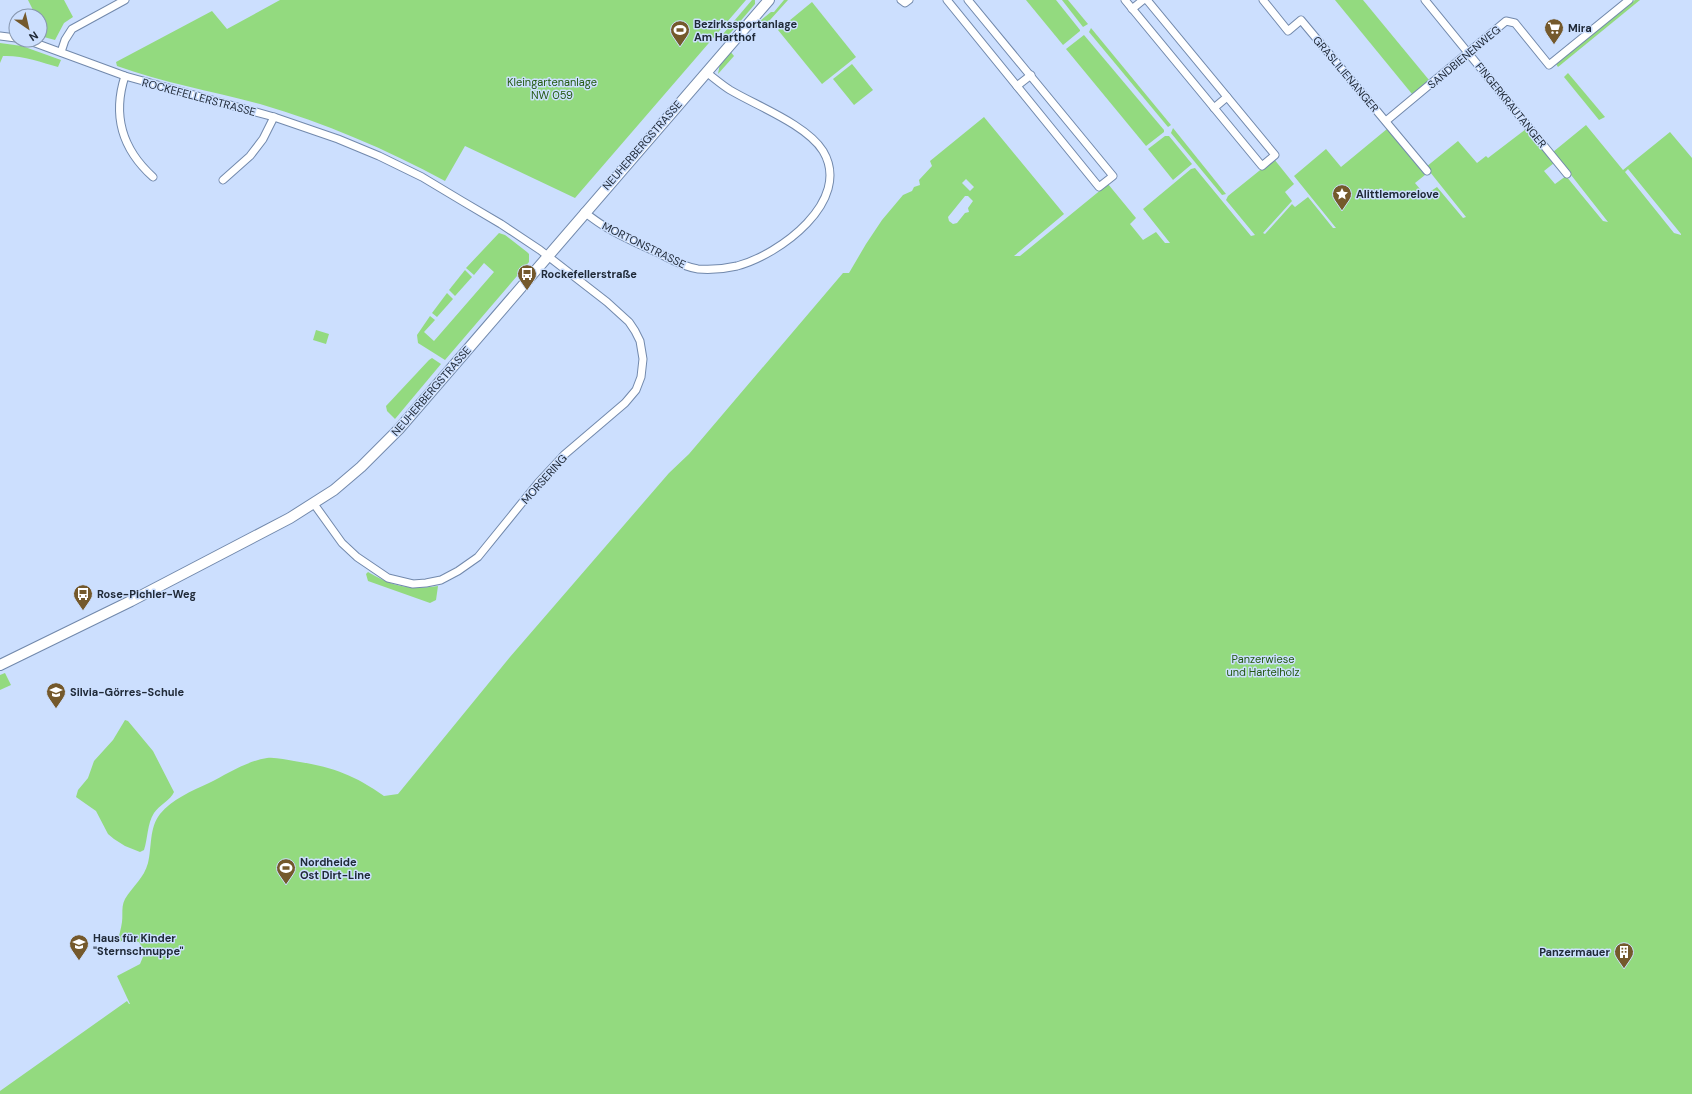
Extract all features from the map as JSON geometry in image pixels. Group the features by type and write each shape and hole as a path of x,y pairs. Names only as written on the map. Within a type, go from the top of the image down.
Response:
{"main road":[{"name":"NEUHERBERGSTRASSE","path":"0,665 236,548 314,504 339,485 382,447 769,0"}],"street":[{"path":"61,52 65,40 72,29 125,0"},
{"path":"901,0 905,3 909,0"},
{"path":"947,0 1099,187 1113,176 968,0"},
{"path":"1125,0 1262,166 1275,155 1147,0"},
{"path":"1132,9 1143,0"},
{"name":"GRASLILIENANGER","path":"1263,0 1288,31 1301,20 1427,171"},
{"name":"FINGERKRAUTANGER","path":"1425,0 1567,174"},
{"name":"SANDBIENENWEG","path":"1386,121 1506,21 1515,22 1549,65 1629,0"},
{"name":"ROCKEFELLERSTRASSE","path":"48,47 125,76 274,117 338,139 379,156 422,177 501,224 547,256"},
{"name":"MORTONSTRASSE","path":"584,212 604,227 678,263 695,268 708,269 722,269 738,266 755,260 789,240 805,226 819,209 826,196 831,181 830,167 822,149 801,129 730,90 706,72"},
{"path":"1017,86 1031,75"},
{"path":"125,76 121,87 119,117 122,131 131,152 142,168 152,178"},
{"path":"1214,108 1227,97"},
{"path":"223,180 250,156 263,139 274,117"},
{"name":"MORSERING","path":"314,504 342,543 378,573 388,578 413,584 441,580 468,566 478,557 538,483 564,455 625,403 636,390 643,367 644,359 640,341 635,331 629,322 607,302 547,256"}],"green space":[{"path":"28,0 64,0 73,17 64,23 55,40 48,38 48,8 32,8"},
{"name":"Kleingartenanlage NW 059","path":"280,0 746,0 575,198 465,146 445,181 400,158 332,128 284,111 170,82 117,66 116,62 212,11 227,29"},
{"path":"752,0 755,0 755,4 727,37 723,34"},
{"path":"784,0 788,0 770,20 759,29 755,25 771,12 774,12"},
{"path":"1026,0 1056,0 1080,31 1063,45"},
{"path":"1062,0 1068,0 1088,24 1083,27"},
{"path":"1335,0 1363,0 1429,80 1412,94"},
{"path":"1635,0 1640,0 1558,67 1556,64"},
{"path":"812,2 856,57 822,84 778,30"},
{"path":"1091,28 1171,125 1168,127 1089,32"},
{"path":"1084,35 1164,130 1164,132 1146,146 1066,49"},
{"path":"0,43 8,44 8,48 28,48 61,60 58,67 24,58 3,56 0,63"},
{"path":"730,51 734,56 718,74 720,63"},
{"path":"852,64 873,90 854,105 833,79"},
{"path":"1568,73 1605,117 1599,120 1564,77"},
{"name":"Panzerwiese und Hartelholz","path":"984,117 1064,214 1014,256 1020,256 1108,184 1136,218 1130,224 1143,240 1156,232 1165,243 1170,243 1143,209 1191,169 1195,168 1251,236 1255,235 1226,200 1228,196 1274,159 1294,184 1285,192 1292,201 1263,233 1265,234 1292,204 1295,207 1308,197 1333,228 1336,228 1294,176 1326,149 1341,167 1387,129 1425,175 1415,183 1425,195 1437,187 1463,218 1466,217 1426,167 1458,141 1477,163 1486,156 1488,158 1526,129 1554,163 1544,171 1555,184 1566,176 1603,221 1608,222 1553,152 1586,125 1623,170 1670,132 1692,158 1692,1094 0,1094 0,1091 127,1001 130,1004 117,976 140,964 145,952 139,942 126,939 117,943 121,930 123,905 125,899 141,878 146,868 149,857 152,831 156,819 160,814 170,804 183,796 237,768 267,758 308,763 342,772 373,788 384,796 398,794 510,657 669,473 689,454 843,273 849,273 882,220 903,195 912,191 914,187 920,185 919,180 932,166 930,161","holes":["1628,169 1681,235 1674,233 1625,172","966,179 974,187 970,191 962,183","965,196 968,196 973,201 968,208 969,212 965,213 957,223 953,224 949,221 948,217"]},
{"path":"1173,128 1226,194 1222,195 1171,133"},
{"path":"1165,136 1169,136 1192,164 1173,180 1148,149"},
{"path":"499,233 505,235 527,252 529,254 529,262 445,360 418,343 417,335 430,316 435,320 424,332 434,341 494,272 484,263 474,275 466,268"},
{"path":"465,270 472,277 455,296 449,290"},
{"path":"447,293 453,299 437,317 432,313"},
{"path":"316,330 329,334 326,344 313,340"},
{"path":"432,358 441,364 395,419 387,411 386,406"},
{"path":"368,572 385,581 402,586 418,588 438,586 436,600 430,603 368,581 366,574"},
{"path":"5,673 11,685 0,690 0,675"},
{"path":"125,720 128,721 153,751 174,792 170,798 154,813 150,822 144,850 140,852 125,846 108,834 96,811 76,797 78,790 88,778 94,761 113,740"}],"place":[{"name":"Mira","path":"1554,45"},
{"name":"Bezirkssportanlage Am Harthof","path":"680,47"},
{"name":"Alittlemorelove","path":"1342,211"},
{"name":"Rockefellerstraße","path":"527,291"},
{"name":"Rose-Pichler-Weg","path":"83,611"},
{"name":"Silvia-Görres-Schule","path":"56,709"},
{"name":"Nordheide Ost Dirt-Line","path":"286,885"},
{"name":"Haus für Kinder \"Sternschnuppe\"","path":"79,961"},
{"name":"Panzermauer","path":"1624,969"}]}
